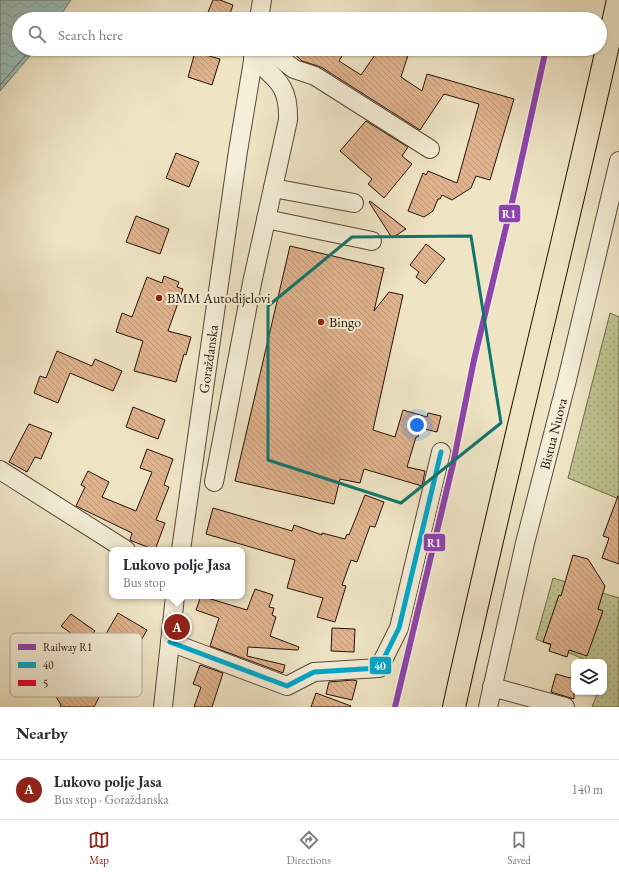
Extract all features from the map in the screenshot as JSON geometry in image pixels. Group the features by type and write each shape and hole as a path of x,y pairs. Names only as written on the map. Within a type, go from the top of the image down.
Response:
{"highway":[{"path":"607,50 618,0"},
{"path":"454,707 606,56"}],"street":[{"path":"260,12 262,0"},
{"name":"Goraždanska","path":"181,547 235,174 258,56"},
{"path":"214,482 252,283 288,120 289,105 286,95 262,56"},
{"path":"267,56 294,69 314,76 430,150"},
{"name":"Bistua Nuova","path":"488,707 525,543 567,380 619,160"},
{"path":"273,188 354,203"},
{"path":"266,219 372,241"},
{"path":"170,642 287,686 314,672 379,668 399,628 441,452"},
{"path":"0,470 121,547"},
{"path":"162,707 175,599"},
{"path":"492,686 565,707"}],"highlighted area":[{"path":"471,236 501,423 401,503 268,460 268,306 352,237"}],"green space":[{"path":"610,313 619,317 619,499 568,478"},
{"path":"553,578 619,598 619,707 592,707 597,695 607,695 607,659 584,659 536,639"}],"water":[{"path":"0,0 71,0 63,12 12,12 12,56 30,56 0,91"}],"building":[{"path":"213,0 220,0 233,5 230,12 208,12"},
{"path":"194,56 209,56 220,59 212,85 188,77"},
{"path":"297,56 342,56 339,61 361,75 374,56 408,56 401,77 422,91 427,74 514,99 490,180 476,176 471,188 452,200 442,195 440,199 438,199 433,211 424,217 408,211 423,173 426,175 428,171 457,183 479,104 444,94 420,130 321,67 302,61"},
{"path":"366,121 408,147 402,156 412,164 384,198 368,184 372,179 340,151"},
{"path":"176,153 199,162 189,187 166,178"},
{"path":"370,201 406,229 392,238 369,202"},
{"name":"BMM Autodijelovi","path":"136,216 169,229 160,254 126,242"},
{"path":"426,244 445,259 425,284 416,277 419,272 410,265"},
{"path":"290,246 384,268 374,311 389,292 403,295 373,430 395,437 403,410 427,417 428,413 441,416 437,432 420,428 407,467 425,471 422,486 364,469 360,483 340,479 334,504 235,481"},
{"path":"164,276 179,282 177,287 183,289 168,331 191,337 186,355 184,354 176,382 134,371 143,341 116,332 122,313 132,317 147,277 162,283"},
{"path":"57,351 92,366 95,359 122,371 113,391 70,373 58,403 34,393 40,376 46,378"},
{"path":"133,407 165,420 158,439 126,427"},
{"path":"29,424 52,433 41,459 35,457 27,472 9,462"},
{"path":"147,449 173,459 164,485 169,487 156,520 165,523 156,547 148,547 130,540 132,533 76,506 85,487 81,485 88,471 109,482 102,497 136,511 152,472 140,468"},
{"path":"365,495 384,502 375,527 370,526 357,562 351,560 342,585 346,586 335,622 317,617 323,598 287,588 295,560 206,534 213,508 292,531 294,525 322,535 322,533 345,539 347,534 349,535"},
{"path":"618,496 619,564 602,558 609,538 603,536"},
{"path":"573,555 588,559 605,586 598,609 603,611 587,656 569,650 567,657 549,651 551,644 543,642 559,595 561,596"},
{"path":"255,589 273,595 269,607 274,608 272,615 276,617 270,636 299,647 298,650 248,647 247,656 285,665 283,673 210,646 219,618 196,610 200,599 211,599 247,610"},
{"path":"118,613 147,630 142,639 142,633 107,633"},
{"path":"71,614 95,631 94,633 71,633 61,626"},
{"path":"332,628 355,629 354,652 331,651"},
{"path":"200,665 223,673 212,707 194,707 201,687 193,684"},
{"path":"556,674 571,678 571,695 574,695 574,699 551,692"},
{"path":"357,681 352,700 326,694 329,682"},
{"path":"316,693 351,706 311,707"},
{"path":"56,697 99,697 94,707 60,707 61,705"}],"rail line":[{"name":"R1","path":"395,707 453,464 474,360 513,198 544,56"}],"transit line":[{"name":"40","path":"170,642 287,686 314,672 379,668 399,628 441,452"}],"place":[{"name":"BMM Autodijelovi","path":"159,298"},
{"name":"Bingo","path":"321,322"},
{"name":"Lukovo polje Jasa","path":"177,627"}]}
